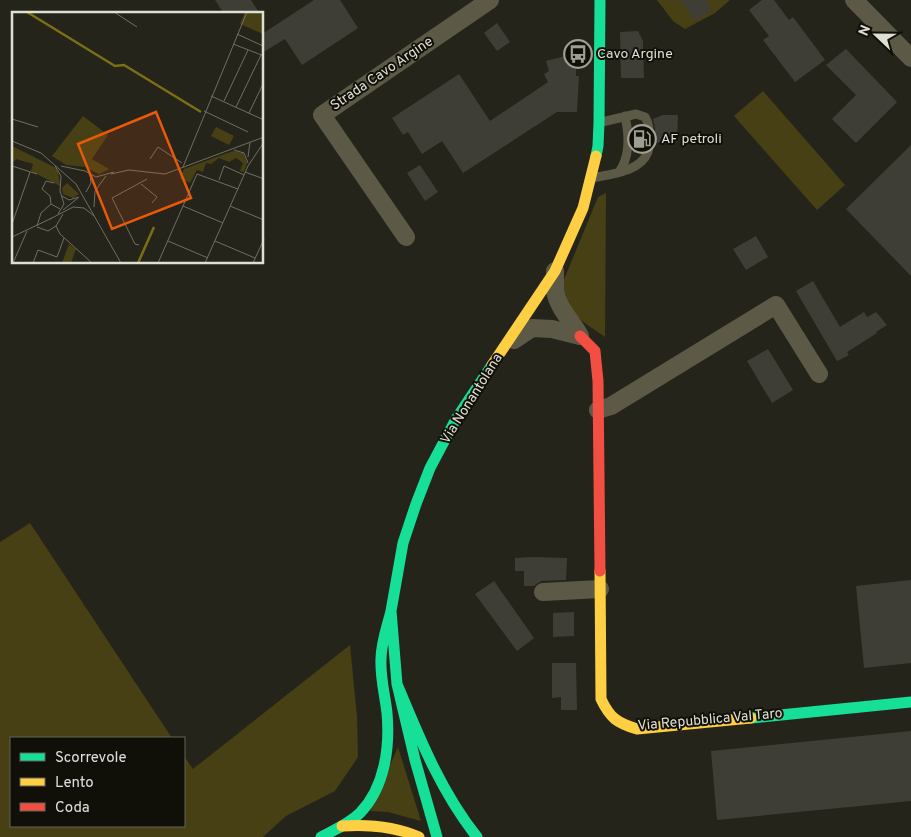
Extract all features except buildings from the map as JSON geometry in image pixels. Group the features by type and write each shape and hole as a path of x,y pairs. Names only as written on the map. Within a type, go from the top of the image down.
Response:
{"main road":[{"name":"Via Nonantolana","path":"437,837 415,760 397,684 391,612 396,578 416,504 430,468 456,419 473,392 555,270 583,208 592,178 598,146 600,0"},
{"name":"Via Repubblica Val Taro","path":"580,336 595,351 598,382 601,700 608,713 620,724 637,729 911,702"},
{"path":"321,837 359,814 372,798 382,776 388,738 381,653 391,612"},
{"path":"397,684 426,753 455,806 477,837"},
{"path":"342,826 372,824 392,826 419,837"}],"street":[{"name":"Strada Cavo Argine","path":"406,237 322,115 490,0"},
{"path":"854,0 911,58"},
{"name":"Via Repubblica Val Taro","path":"555,270 555,292 561,307 574,324 580,336"},
{"path":"598,410 610,406 776,305 819,374"},
{"path":"505,347 532,328 552,329 580,336"},
{"path":"543,592 600,589"}],"lane":[{"path":"592,178 632,168 639,163 649,149 649,123 645,117 636,114 599,123"},
{"path":"619,172 624,165 627,155 625,116"}],"shaded area":[{"path":"657,0 730,0 715,13 685,29 673,21"},
{"path":"763,91 845,185 817,210 734,116"},
{"path":"606,193 605,337 573,313 565,299 563,282 598,197"},
{"path":"30,523 171,737 10,737 10,827 185,827 185,757 193,769 350,645 357,717 358,757 335,791 286,816 263,837 0,837 0,542"},
{"path":"398,747 421,821 388,812 370,811"}],"traffic: fast":[{"path":"596,156 599,123 600,0"},
{"path":"437,837 415,760 397,684 391,611 403,543 430,468 456,419 492,365"},
{"path":"321,837 356,817 368,803 380,779 388,739 387,713 381,672 381,653 391,611"},
{"path":"397,684 432,764 452,802 477,837"},
{"path":"751,718 911,702"}],"traffic: slow":[{"path":"492,365 555,271 583,208 596,156"},
{"path":"600,571 601,699 615,719 637,729 751,718"},
{"path":"342,826 362,825 381,827 400,830 419,837"}],"traffic: jam":[{"path":"580,336 595,351 598,381 600,571"}],"place":[{"name":"Cavo Argine","path":"578,54"},
{"name":"AF petroli","path":"642,139"}]}
